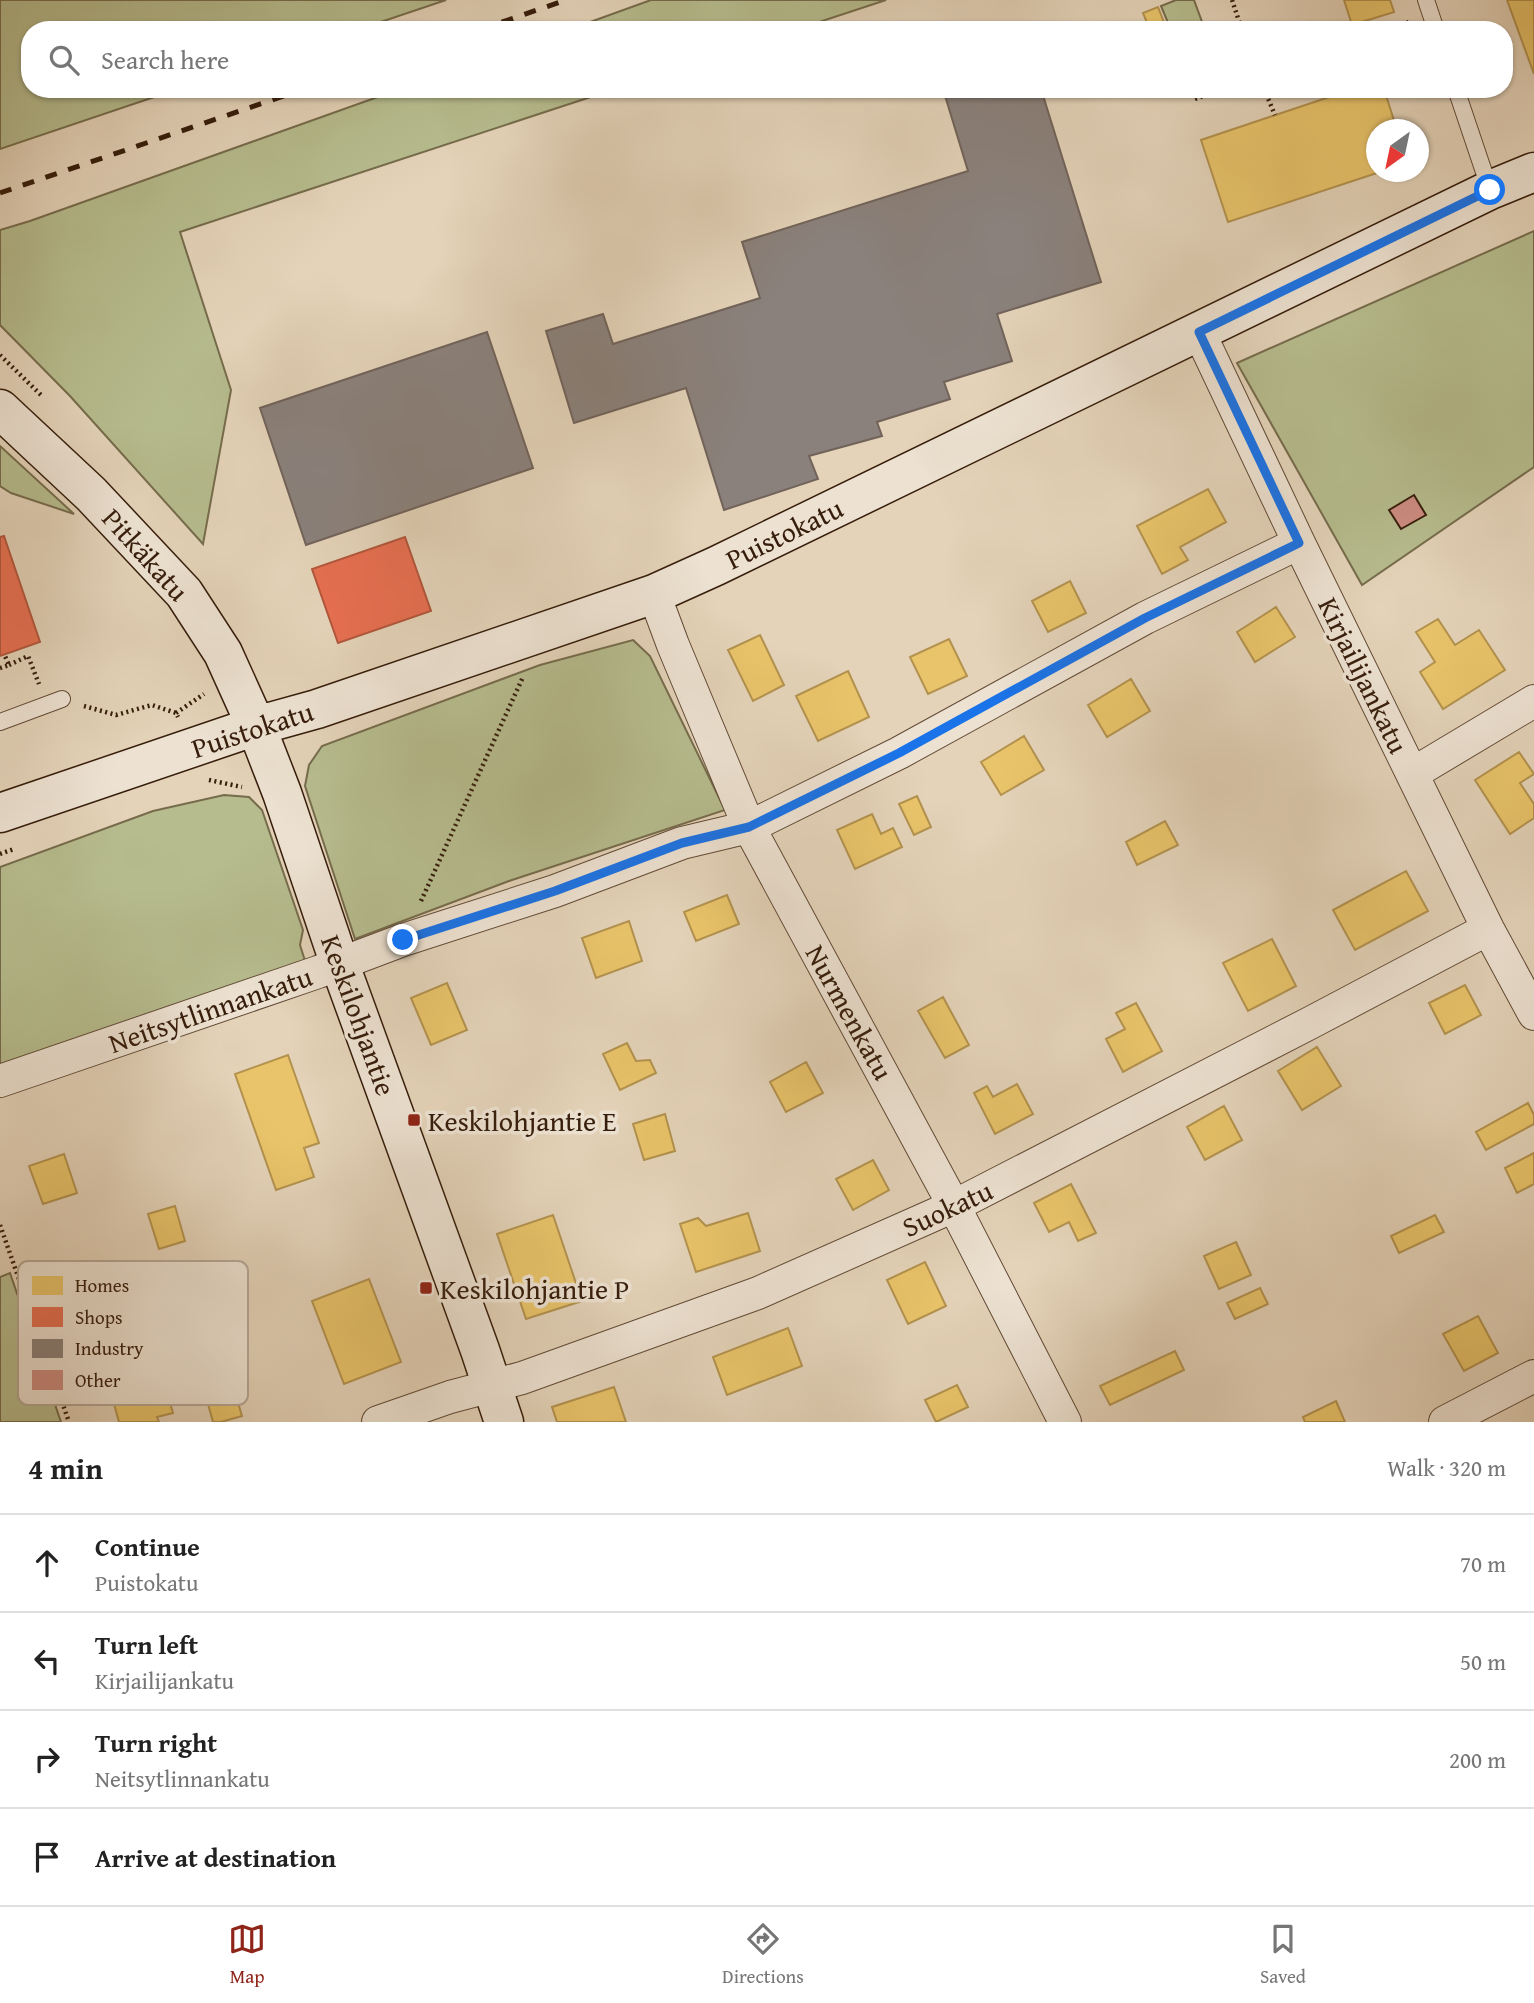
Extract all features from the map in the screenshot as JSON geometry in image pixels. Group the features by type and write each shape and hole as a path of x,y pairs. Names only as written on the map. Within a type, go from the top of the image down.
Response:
{"street":[{"name":"Puistokatu","path":"0,813 654,594 1490,190 1534,172"},
{"name":"Kirjailijankatu","path":"1199,332 1488,929 1534,1014"},
{"name":"Pitkäkatu","path":"0,410 91,494 184,593 223,653 256,726"},
{"name":"Neitsytlinnankatu","path":"0,1081 340,965 403,940 555,891 682,843 749,827 899,753 1145,618 1299,543"},
{"name":"Nurmenkatu","path":"654,594 749,827 954,1206 1065,1422"},
{"path":"1412,774 1534,701"},
{"name":"Keskilohjantie","path":"256,726 504,1422"},
{"name":"Suokatu","path":"377,1422 450,1397 522,1378 758,1293 954,1206 1488,929"},
{"path":"1445,1422 1534,1376"}],"lane":[{"path":"1426,0 1433,21"},
{"path":"1460,98 1490,190"},
{"path":"0,722 62,699"}],"path":[{"path":"1232,0 1239,21"},
{"path":"1268,98 1275,115"},
{"path":"0,668 9,665 4,654"},
{"path":"403,940 523,676"},
{"path":"203,779 245,787 276,780"},
{"path":"0,854 15,848"},
{"path":"0,1225 18,1276"},
{"path":"63,1405 69,1422"}],"green space":[{"path":"0,0 446,0 384,21 21,21 21,98 151,98 0,149"},
{"path":"651,0 886,0 822,21 593,21"},
{"path":"1176,0 1194,0 1202,21 1167,21 1161,6"},
{"path":"375,98 588,98 180,232 231,390 203,544 70,396 0,325 0,230"},
{"path":"1534,231 1534,467 1362,585 1237,363"},
{"path":"0,446 74,514 11,493 0,486"},
{"path":"633,640 650,656 725,810 509,881 355,939 305,786 309,765 322,746 540,665"},
{"path":"224,795 249,797 262,810 303,930 300,945 307,967 0,1065 0,867 153,811"},
{"path":"10,1273 18,1296 18,1405 55,1405 61,1422 0,1422 0,1277"}],"building: Homes":[{"path":"1344,0 1390,0 1394,12 1365,21 1351,21"},
{"path":"1507,0 1534,0 1534,74"},
{"path":"1158,7 1163,21 1146,21 1143,13"},
{"path":"1326,98 1387,98 1394,119 1366,119 1366,177 1228,222 1201,140"},
{"path":"1208,489 1226,522 1180,547 1188,560 1162,574 1137,526"},
{"path":"1070,581 1086,613 1048,632 1032,601"},
{"path":"1276,607 1295,637 1255,662 1237,632"},
{"path":"1438,619 1455,645 1479,630 1505,670 1443,709 1420,672 1435,662 1416,632"},
{"path":"760,635 784,685 753,701 728,650"},
{"path":"949,639 967,676 928,694 910,657"},
{"path":"848,671 869,717 818,741 796,696"},
{"path":"1131,679 1150,711 1107,737 1088,705"},
{"path":"1024,736 1044,770 1001,795 981,762"},
{"path":"1519,752 1534,774 1520,783 1534,804 1534,818 1510,834 1475,780"},
{"path":"917,796 931,827 914,835 899,804"},
{"path":"872,814 881,834 893,828 902,847 855,869 837,830"},
{"path":"1165,821 1178,845 1137,865 1126,842"},
{"path":"1406,871 1428,911 1355,950 1333,910"},
{"path":"727,895 739,924 696,941 684,912"},
{"path":"629,921 642,961 596,978 582,938"},
{"path":"1272,939 1296,986 1248,1011 1223,963"},
{"path":"447,983 467,1030 431,1045 411,998"},
{"path":"1465,985 1481,1015 1445,1034 1429,1003"},
{"path":"943,997 969,1045 945,1058 918,1011"},
{"path":"1136,1003 1162,1051 1123,1072 1106,1039 1125,1029 1116,1013"},
{"path":"627,1043 636,1061 650,1060 656,1073 620,1090 603,1054"},
{"path":"1317,1047 1341,1086 1302,1110 1278,1071"},
{"path":"288,1055 319,1143 304,1148 314,1177 276,1190 235,1074"},
{"path":"806,1062 823,1093 786,1112 770,1082"},
{"path":"1017,1084 1033,1114 995,1134 974,1093 987,1086 993,1097"},
{"path":"1528,1103 1534,1115 1534,1124 1486,1150 1476,1132"},
{"path":"1224,1106 1242,1140 1205,1160 1187,1127"},
{"path":"665,1114 675,1151 644,1160 633,1124"},
{"path":"1534,1153 1534,1184 1517,1193 1505,1168"},
{"path":"64,1154 77,1193 43,1204 29,1166"},
{"path":"873,1160 889,1190 853,1210 836,1179"},
{"path":"1071,1184 1096,1233 1078,1241 1069,1222 1049,1232 1034,1203"},
{"path":"175,1206 185,1241 159,1249 148,1214"},
{"path":"748,1213 760,1251 696,1272 680,1224 698,1218 706,1226"},
{"path":"553,1215 582,1301 526,1319 497,1234"},
{"path":"1435,1215 1444,1232 1399,1253 1391,1236"},
{"path":"1236,1242 1251,1275 1219,1289 1204,1256"},
{"path":"925,1262 946,1306 908,1324 887,1280"},
{"path":"369,1279 401,1362 344,1384 312,1301"},
{"path":"1260,1288 1268,1304 1235,1319 1227,1303"},
{"path":"1478,1316 1498,1353 1464,1371 1443,1334"},
{"path":"788,1328 802,1366 727,1395 713,1357"},
{"path":"1175,1351 1184,1370 1110,1405 1100,1386"},
{"path":"957,1385 968,1407 936,1422 925,1400"},
{"path":"614,1387 626,1422 557,1422 552,1407"},
{"path":"1336,1401 1345,1422 1305,1422 1303,1417"},
{"path":"114,1405 171,1405 173,1413 157,1417 159,1422 119,1422"},
{"path":"208,1405 239,1405 242,1416 213,1422"}],"building: Shops":[{"path":"4,536 40,642 0,656 0,537"},
{"path":"405,537 431,611 338,643 312,569"}],"building: Industry":[{"path":"946,98 1044,98 1101,282 997,314 1012,361 944,382 950,399 877,422 882,436 809,456 818,479 724,510 686,388 574,423 546,331 603,314 613,344 760,298 742,242 968,171"},
{"path":"487,332 533,468 306,545 260,408"}],"building: Other":[{"path":"1414,495 1426,515 1401,529 1389,510"}],"railway":[{"path":"505,21 566,0"},
{"path":"0,193 278,98"}],"place":[{"name":"Keskilohjantie E","path":"414,1120"},
{"name":"Keskilohjantie P","path":"426,1288"}],"route":[{"path":"403,940 555,891 682,843 749,827 899,753 1145,618 1299,543 1199,332 1490,190"}]}
